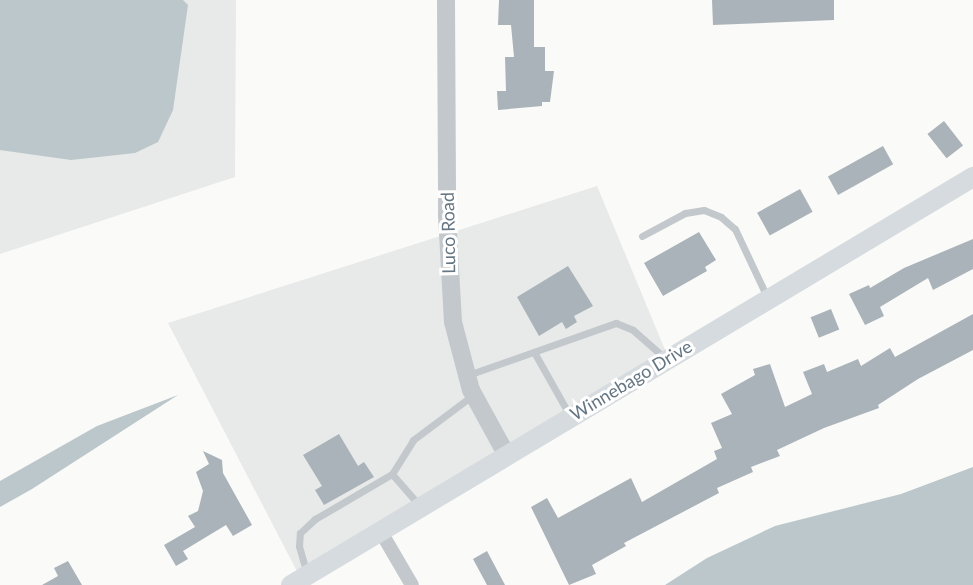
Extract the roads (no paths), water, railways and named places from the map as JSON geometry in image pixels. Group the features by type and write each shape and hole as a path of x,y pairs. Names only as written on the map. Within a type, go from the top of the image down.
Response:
{"main road":[{"name":"Winnebago Drive","path":"299,580 506,454 973,177"}],"street":[{"name":"Luco Road","path":"446,0 448,260 453,322 466,376 506,454"},
{"path":"381,532 412,585"}],"lane":[{"path":"642,236 685,213 704,210 721,217 735,229 768,298"},
{"path":"466,376 616,323 633,330 666,359"},
{"path":"534,352 570,416"},
{"path":"299,580 300,533 315,519 392,474 413,440 474,395"},
{"path":"392,474 421,507"}]}
